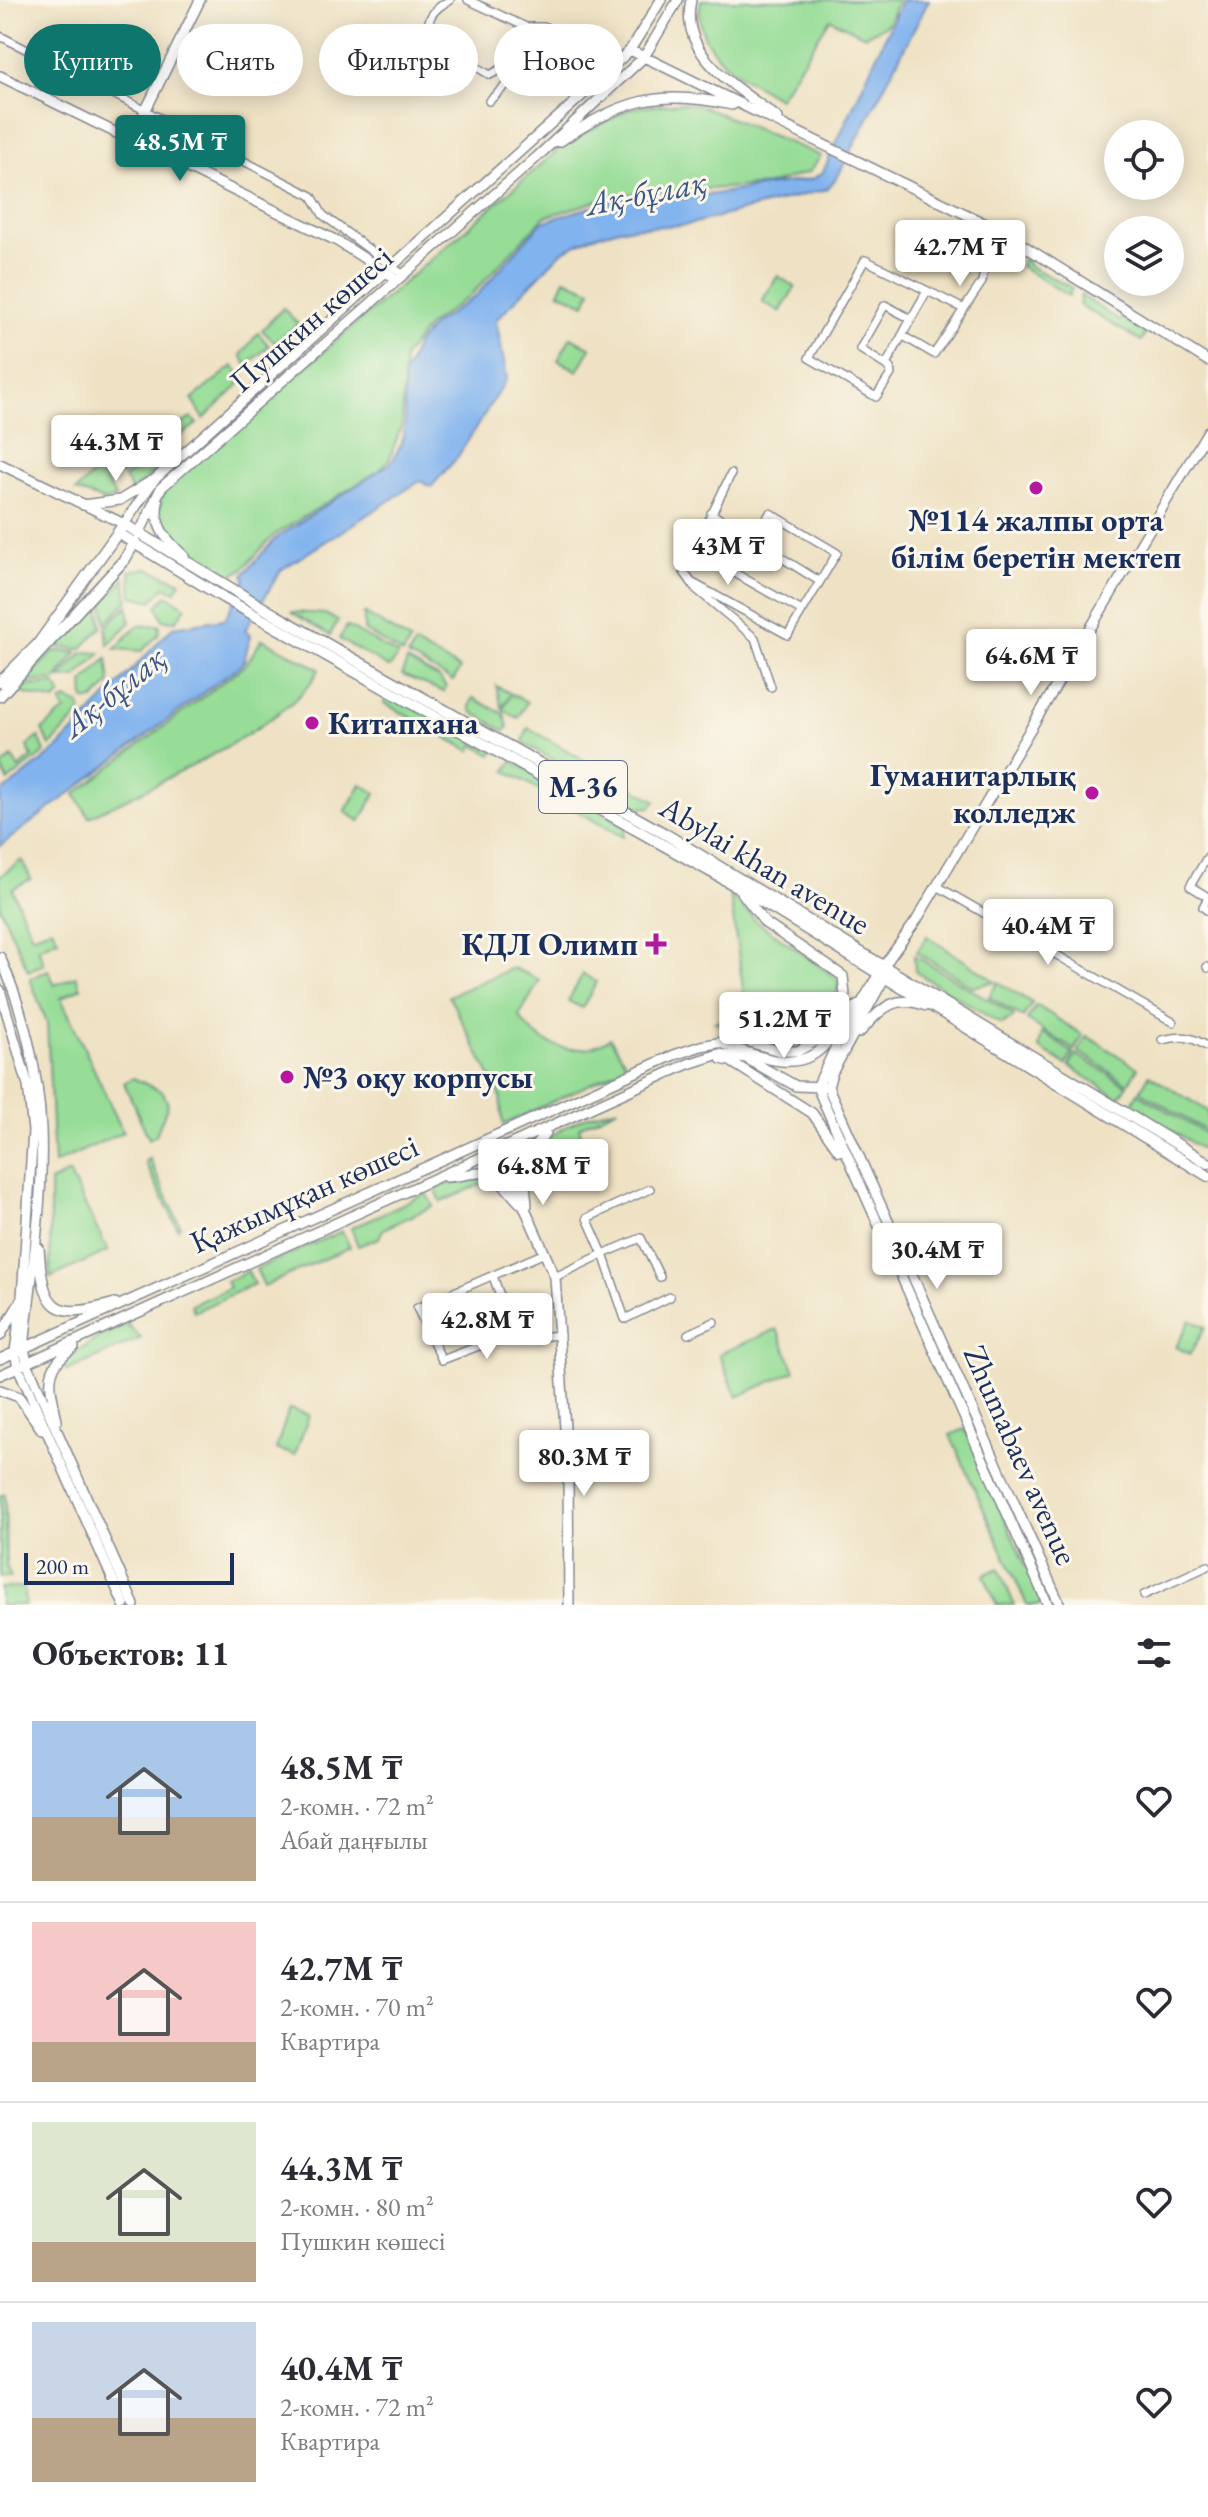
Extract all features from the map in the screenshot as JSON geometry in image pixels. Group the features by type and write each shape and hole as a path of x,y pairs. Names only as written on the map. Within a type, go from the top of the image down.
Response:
{"main road":[{"path":"131,140 200,0"},
{"name":"Пушкин көшесі","path":"623,56 661,0"},
{"name":"Пушкин көшесі","path":"394,273 537,157 644,57 678,0"},
{"path":"691,0 693,35 710,66 790,128"},
{"path":"630,50 1000,231 1208,361"},
{"path":"0,76 337,241 394,273"},
{"name":"Пушкин көшесі","path":"0,682 38,644 121,528 157,484 394,273 580,96"},
{"path":"537,157 611,110 638,100 685,97 751,109"},
{"path":"822,1087 848,1044 897,947 937,886 1208,431"},
{"path":"0,464 121,528 134,545"},
{"path":"82,505 120,500 157,484 157,525 165,539 198,570"},
{"name":"Пушкин көшесі","path":"0,696 134,545 157,484"},
{"name":"M-36","path":"121,528 139,534 198,570 226,593"},
{"name":"M-36","path":"134,545 274,621"},
{"path":"93,567 103,567 107,579"},
{"name":"Abylai khan avenue","path":"274,621 738,887 1208,1163"},
{"name":"Abylai khan avenue","path":"274,621 648,824 952,1019 1208,1176"},
{"path":"718,1041 739,1039 780,1051 798,1051 816,1041 845,996 847,986 835,969 765,923 738,887"},
{"path":"0,957 12,988 36,1086 41,1128 37,1220 20,1350"},
{"path":"822,1087 823,1067 883,973"},
{"path":"0,991 28,1085 33,1131 22,1297 20,1350 23,1365 124,1605"},
{"path":"848,1044 878,1010 896,1001 915,1002 952,1019"},
{"path":"718,1041 781,1063 803,1060 819,1051 851,1008 862,1002"},
{"path":"718,1041 796,1086 822,1087"},
{"name":"Қажымұқан көшесі","path":"0,1359 672,1056 718,1041"},
{"path":"706,1058 719,1054 746,1058"},
{"path":"706,1058 730,1061 812,1113 846,1156"},
{"name":"Қажымұқан көшесі","path":"0,1375 706,1058"},
{"name":"Zhumabaev avenue","path":"822,1087 846,1156 1048,1605"},
{"name":"Zhumabaev avenue","path":"822,1087 1060,1605"},
{"path":"527,1213 523,1161 529,1149 552,1127"},
{"path":"494,1137 555,1277 568,1474 569,1605"},
{"path":"444,1176 465,1177 479,1173 495,1177 527,1213"},
{"path":"37,1220 40,1272 48,1298 62,1311 78,1313 149,1293"},
{"path":"0,1336 22,1297"},
{"path":"57,1443 50,1381 54,1364 103,1329"},
{"path":"0,1390 19,1397 57,1443 134,1605"}],"street":[{"path":"450,0 431,14 426,27 430,39 490,75 494,73"},
{"path":"468,0 520,24"},
{"path":"1,39 312,196 323,215 394,273"},
{"path":"489,101 494,96"},
{"path":"903,336 934,354 982,282 989,242 1000,231"},
{"path":"911,319 885,305 860,349 886,365 891,374 876,397 809,358 865,260 964,309"},
{"path":"886,365 927,291"},
{"path":"731,474 684,572 691,582 755,638 771,687"},
{"path":"711,513 819,581"},
{"path":"691,582 788,635 837,553 770,513 753,540"},
{"path":"744,535 724,567 802,611"},
{"path":"1208,856 1190,886 1208,897 1203,907 1208,911"},
{"path":"937,886 1173,1022"},
{"path":"1162,1040 1193,1038 1208,1047"},
{"path":"650,1189 587,1218 625,1319 670,1297"},
{"path":"555,1277 641,1238 660,1277"},
{"path":"545,1253 417,1308 442,1360 513,1333 537,1337 560,1335"},
{"path":"493,1276 513,1333"},
{"path":"688,1334 714,1322"},
{"path":"1144,1595 1208,1566"}],"green space":[{"path":"701,0 898,0 888,24 865,36 830,19 779,98 735,71 711,48 703,34"},
{"path":"680,103 699,105 821,156 809,172 768,185 616,195 544,217 471,295 428,326 404,357 402,424 389,460 380,470 274,535 242,570 228,576 168,538 158,515 163,490 565,144 631,108"},
{"path":"1025,258 1028,265 1072,288 1069,296 1020,266"},
{"path":"778,276 795,287 780,312 762,301"},
{"path":"565,279 591,290 585,304 559,292"},
{"path":"1081,295 1119,321 1122,318 1146,333 1141,341 1079,305"},
{"path":"283,308 298,324 275,343 262,330"},
{"path":"258,333 269,346 247,365 241,355"},
{"path":"571,337 591,348 578,371 558,360"},
{"path":"233,366 245,379 204,419 192,399"},
{"path":"192,417 197,424 160,450 155,443"},
{"path":"153,445 158,453 122,475 116,466"},
{"path":"160,454 165,463 132,491 124,478"},
{"path":"98,469 116,498 105,501 76,491"},
{"path":"147,568 181,582 175,592 165,587 152,601 132,596 130,571"},
{"path":"125,579 128,600 106,623 103,601"},
{"path":"167,595 186,607 176,621 163,620 157,606"},
{"path":"99,605 102,627 81,649 58,647"},
{"path":"128,605 130,623 108,645 106,627"},
{"path":"291,612 325,614 338,621 330,635"},
{"path":"364,613 410,641 403,654 364,630"},
{"path":"160,625 159,634 142,651 115,649 137,626"},
{"path":"347,626 398,655 390,668 339,639"},
{"path":"262,639 319,669 305,689 281,711 216,753 89,817 75,794 246,664"},
{"path":"415,644 460,669 453,681 408,656"},
{"path":"54,651 77,652 55,680 23,682"},
{"path":"83,652 101,653 76,677 59,678"},
{"path":"107,658 110,683 94,700 84,700 83,683"},
{"path":"407,661 439,678 446,687 444,692 402,675"},
{"path":"55,684 61,695 55,701 17,692 19,686"},
{"path":"496,686 527,702 518,718 503,710 510,695 502,707"},
{"path":"388,694 494,750 492,755 474,745 471,751 384,703"},
{"path":"473,698 504,714 508,727 505,731 472,712 470,706"},
{"path":"66,699 80,705 81,713 50,746 42,730 65,711 61,703"},
{"path":"528,728 656,801 651,807 638,808 527,745 523,741"},
{"path":"39,737 45,752 8,781 1,767 12,757 19,768 32,757 27,746"},
{"path":"512,761 626,826 623,837 506,771"},
{"path":"361,784 376,793 360,821 345,812"},
{"path":"22,860 31,879 12,889 32,936 52,928 58,939 38,948 44,964 28,971 0,907 0,876"},
{"path":"730,895 755,920 838,979 836,995 824,1020 814,1035 802,1043 775,1045 715,1022 746,1010"},
{"path":"927,936 995,981 973,987 917,952"},
{"path":"914,955 1014,1015 1013,1018 1001,1024 924,977 915,971"},
{"path":"513,968 540,980 519,1016 537,1036 572,1049 598,1045 610,1038 628,1066 503,1125 500,1095 449,996"},
{"path":"48,970 55,985 76,976 81,988 61,998 123,1132 54,1164 47,1023 30,979"},
{"path":"583,974 597,982 582,1008 568,1001"},
{"path":"998,982 1032,1003 1023,1017 989,997"},
{"path":"1036,1005 1083,1035 1074,1050 1027,1020"},
{"path":"1042,1032 1073,1053 1066,1065 1039,1048"},
{"path":"1087,1036 1138,1068 1128,1084 1078,1051"},
{"path":"1076,1054 1127,1086 1119,1098 1069,1066"},
{"path":"1149,1075 1208,1111 1208,1132 1140,1091"},
{"path":"133,1078 163,1092 168,1104 156,1135 149,1139 124,1083"},
{"path":"1138,1093 1208,1135 1208,1153 1131,1105"},
{"path":"618,1108 579,1127 581,1135 529,1158 537,1148 568,1125"},
{"path":"149,1158 180,1225 178,1229 145,1162"},
{"path":"69,1173 108,1251 50,1278 50,1182"},
{"path":"484,1178 491,1180 441,1202 435,1187"},
{"path":"426,1193 433,1206 383,1229 379,1238 358,1246 351,1228"},
{"path":"342,1231 350,1247 264,1286 256,1269"},
{"path":"248,1271 254,1284 194,1312 191,1305 229,1288 226,1281"},
{"path":"1190,1320 1205,1327 1190,1354 1176,1347"},
{"path":"127,1324 141,1338 67,1371 61,1364 100,1336"},
{"path":"777,1329 795,1371 737,1397 719,1354"},
{"path":"289,1409 309,1415 295,1455 276,1449"},
{"path":"965,1429 1043,1605 1027,1605 950,1435"},
{"path":"5,1494 6,1566 11,1577 0,1577 0,1496"},
{"path":"999,1568 1013,1605 997,1605 984,1575"},
{"path":"24,1587 25,1605 0,1605 0,1588"}],"water":[{"name":"Ақ-бұлақ","path":"902,0 929,0 838,176 827,189 687,225 623,228 591,237 563,251 496,320 507,378 457,458 431,487 420,481 281,570 245,630 251,635 243,663 0,846 0,794 58,748 173,627 225,619 245,581 244,574 276,538 391,463 402,443 405,424 404,375 417,344 432,326 476,296 542,222 620,198 689,198 812,179 823,172"}],"place":[{"name":"№114 жалпы орта білім беретін мектеп","path":"1036,488"},
{"name":"Китапхана","path":"312,723"},
{"name":"Гуманитарлық колледж","path":"1092,793"},
{"name":"КДЛ Олимп","path":"656,944"},
{"name":"№3 оқу корпусы","path":"287,1077"}]}
